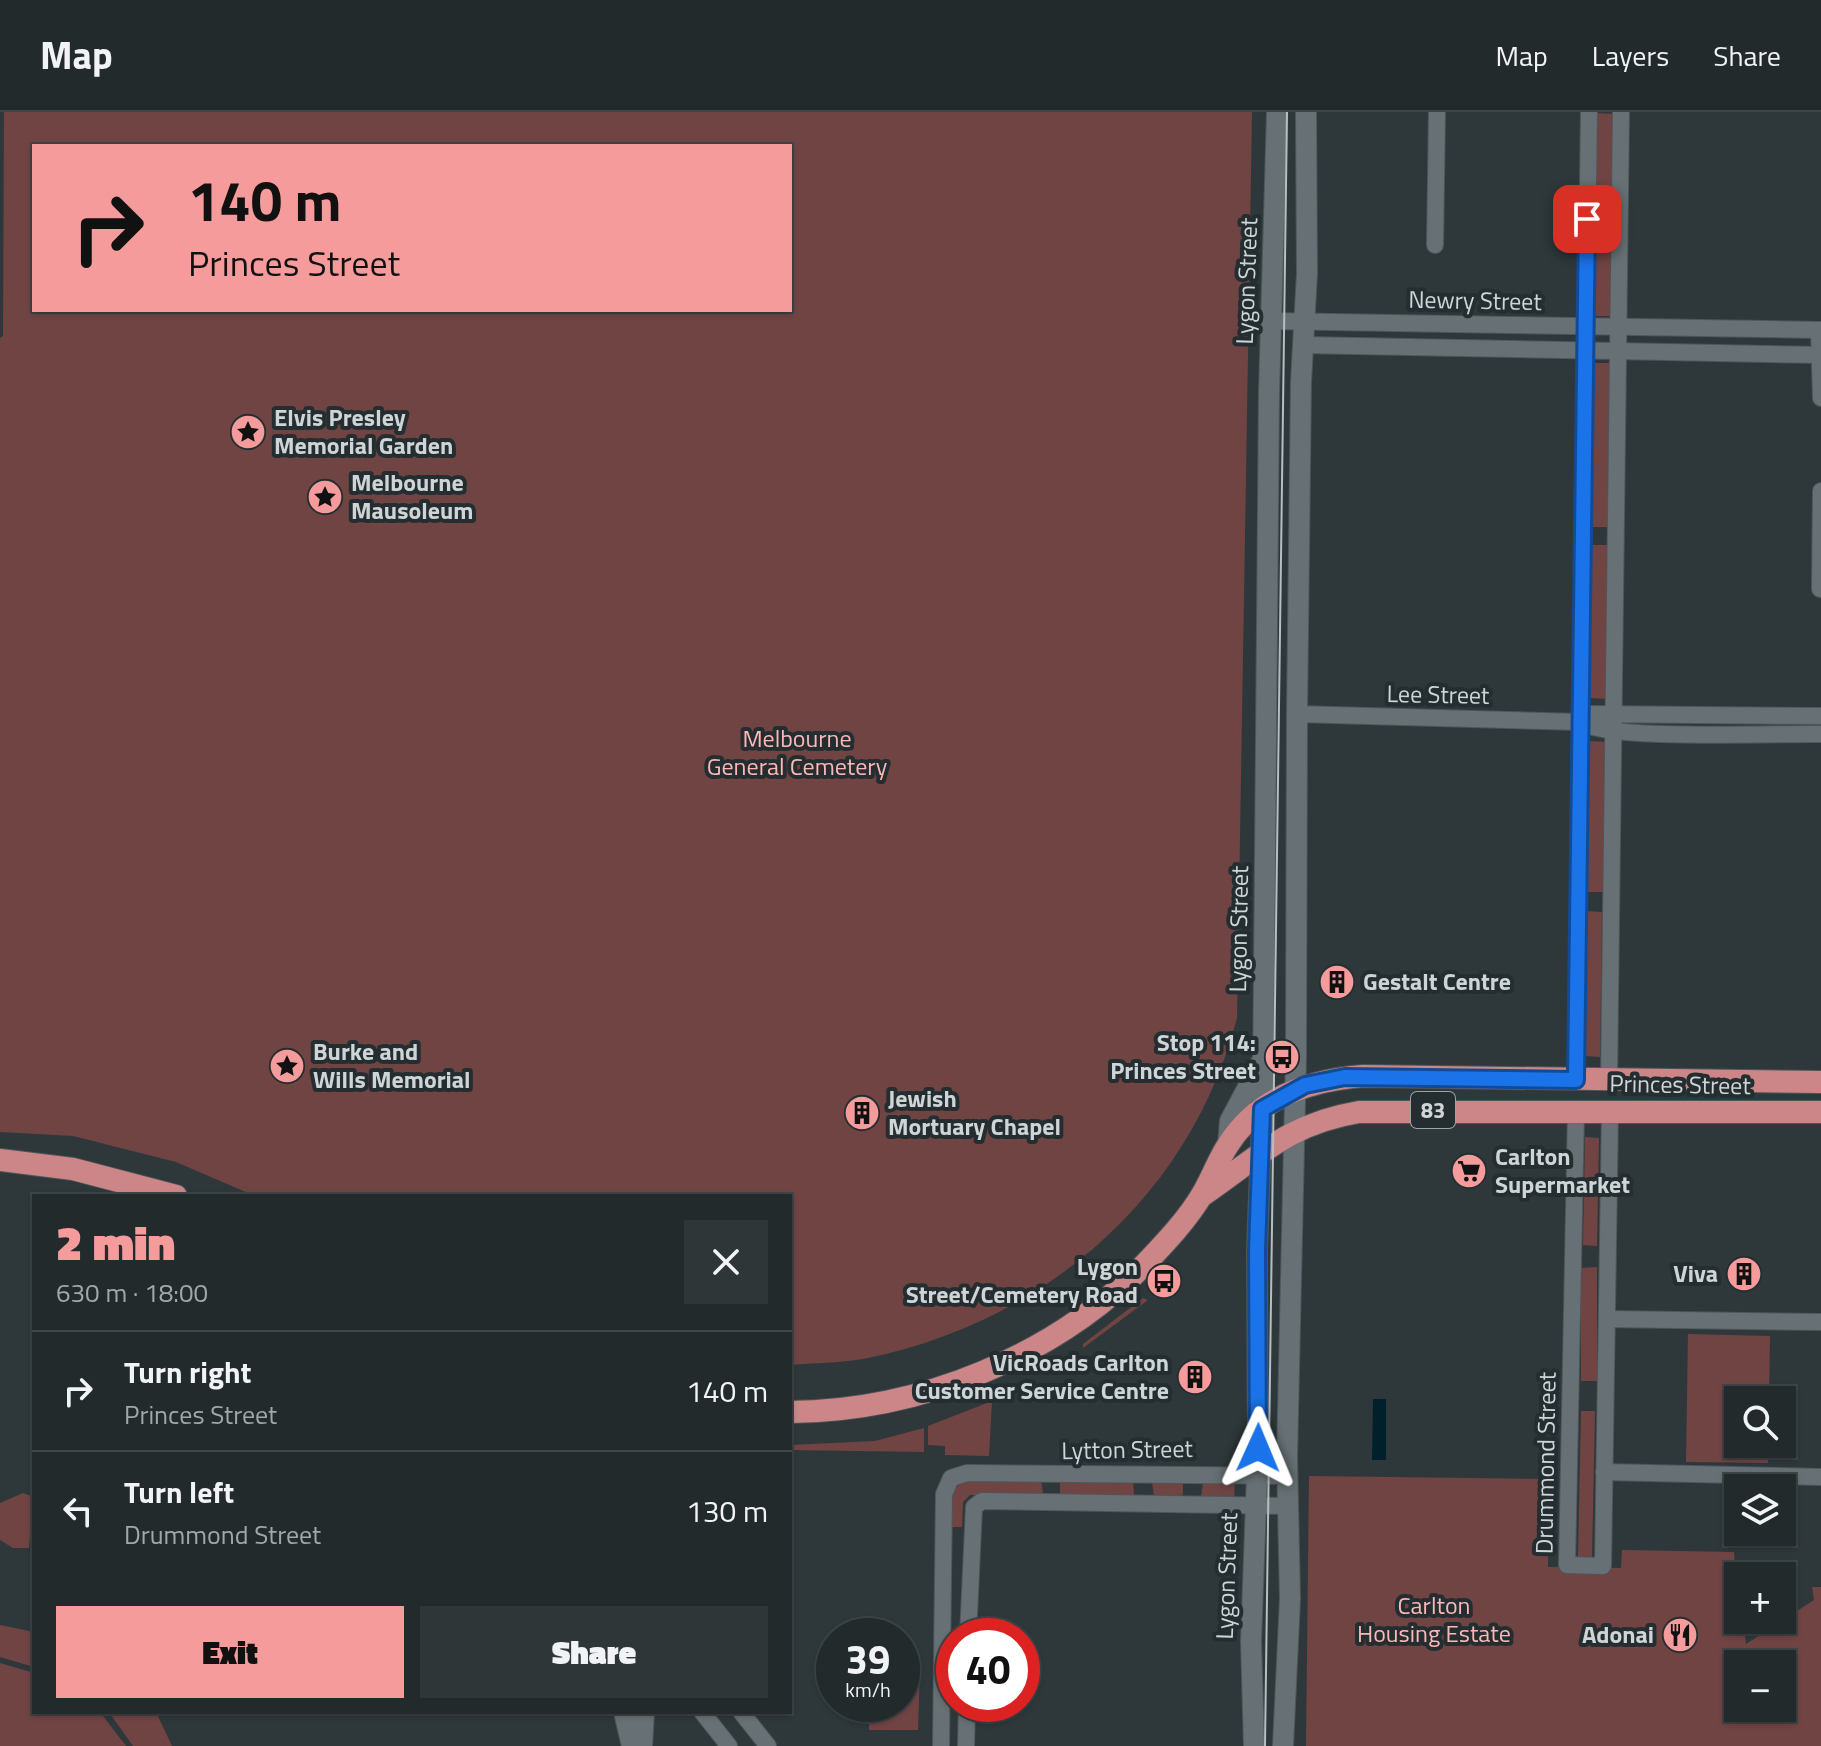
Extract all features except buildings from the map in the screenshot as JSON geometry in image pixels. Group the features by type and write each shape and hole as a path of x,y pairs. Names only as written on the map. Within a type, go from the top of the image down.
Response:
{"highway":[{"name":"Princes Street","path":"1294,1090 1329,1079 1363,1076 1821,1082"},
{"name":"83","path":"792,1412 866,1407 918,1396 1024,1352 1118,1289 1147,1262 1202,1195 1228,1144 1262,1109 1294,1090"},
{"name":"Princes Street","path":"1260,1153 1313,1121 1359,1112 1821,1112"},
{"name":"83","path":"1202,1195 1260,1153"},
{"path":"0,1160 100,1174 169,1194"}],"street":[{"name":"Lygon Street","path":"1254,1746 1251,1641 1257,1475 1271,345 1277,112"},
{"path":"1283,1746 1290,1599 1288,1476 1306,112"},
{"path":"1435,245 1437,112"},
{"path":"1576,1080 1589,112"},
{"path":"1609,1080 1621,112"},
{"name":"Newry Street","path":"1272,321 1820,330"},
{"path":"1820,330 1821,398"},
{"path":"1271,345 1303,345"},
{"name":"Newry Street","path":"1303,345 1820,355"},
{"path":"1820,589 1821,491"},
{"path":"1268,713 1297,714"},
{"name":"Lee Street","path":"1297,714 1580,722 1589,714 1612,722 1705,733 1821,734"},
{"path":"1690,715 1705,733"},
{"name":"Lee Street","path":"1612,722 1690,715 1814,716"},
{"path":"1803,734 1814,716"},
{"path":"1228,1144 1230,1121 1250,1078 1263,1059"},
{"name":"Drummond Street","path":"1576,1111 1567,1565 1603,1566 1610,1110"},
{"path":"1607,1319 1821,1322"},
{"path":"1604,1472 1821,1477"},
{"name":"Lytton Street","path":"948,1618 944,1489 951,1478 967,1473 1288,1476"},
{"path":"1143,1474 1143,1502"},
{"path":"1192,1474 1192,1503"},
{"path":"1050,1502 1051,1475"},
{"path":"968,1618 969,1545 975,1506 984,1501 1289,1506"},
{"path":"624,1714 632,1746"},
{"path":"642,1746 644,1714"},
{"path":"704,1714 729,1746"},
{"path":"743,1714 768,1746"},
{"path":"941,1746 943,1722"},
{"path":"966,1746 967,1722"}],"green space":[{"name":"Melbourne General Cemetery","path":"4,112 1252,112 1237,1018 1215,1083 1184,1142 1146,1196 1100,1242 1048,1283 991,1316 929,1341 863,1359 792,1365 792,1194 250,1194 176,1162 73,1136 0,1132 0,338 3,336"},
{"path":"1595,113 1615,114 1614,316 1593,316"},
{"path":"1593,363 1612,363 1610,527 1590,527"},
{"path":"1592,545 1610,545 1607,699 1589,698"},
{"path":"1589,741 1608,742 1604,892 1586,892"},
{"path":"1586,911 1602,912 1600,1057 1584,1056"},
{"path":"1585,1137 1599,1138 1597,1246 1583,1245"},
{"path":"1597,1267 1597,1381 1581,1381 1581,1268"},
{"path":"1143,1298 1148,1300 1083,1348 1083,1344"},
{"path":"1688,1334 1770,1336 1769,1386 1724,1386 1724,1458 1768,1458 1768,1463 1686,1462"},
{"path":"992,1401 989,1456 945,1455 945,1446 928,1445 928,1426"},
{"path":"1581,1411 1595,1411 1592,1557 1578,1557"},
{"path":"924,1428 924,1452 792,1450 792,1445 875,1441"},
{"name":"Carlton Housing Estate","path":"1309,1476 1549,1479 1548,1567 1621,1568 1622,1550 1734,1552 1735,1562 1724,1562 1724,1634 1745,1634 1746,1644 1761,1634 1796,1634 1796,1612 1814,1600 1812,1587 1821,1587 1821,1746 1306,1746"},
{"path":"964,1479 1041,1480 1043,1493 1039,1496 970,1495 963,1502 962,1527 952,1527 952,1492"},
{"path":"1060,1481 1133,1482 1134,1495 1060,1496"},
{"path":"1152,1482 1183,1482 1183,1494 1180,1497 1154,1496"},
{"path":"1203,1482 1235,1483 1234,1500 1201,1498"},
{"path":"23,1493 32,1496 29,1548 13,1548 0,1540 0,1503"},
{"path":"0,1625 32,1632 32,1666 0,1657"},
{"path":"0,1663 32,1672 32,1714 102,1714 126,1746 0,1746"},
{"path":"110,1714 157,1714 172,1746 133,1746"},
{"path":"869,1722 918,1722 918,1730 869,1730"}],"water":[{"path":"1373,1399 1386,1399 1386,1460 1372,1460"}],"tram line":[{"path":"1265,1746 1287,112"}],"place":[{"name":"Elvis Presley Memorial Garden","path":"248,432"},
{"name":"Melbourne Mausoleum","path":"325,497"},
{"name":"Gestalt Centre","path":"1337,982"},
{"name":"Stop 114: Princes Street","path":"1282,1057"},
{"name":"Burke and Wills Memorial","path":"287,1066"},
{"name":"Jewish Mortuary Chapel","path":"862,1113"},
{"name":"Carlton Supermarket","path":"1469,1171"},
{"name":"Viva","path":"1744,1274"},
{"name":"Lygon Street/Cemetery Road","path":"1164,1281"},
{"name":"VicRoads Carlton Customer Service Centre","path":"1195,1377"},
{"name":"Adonai","path":"1680,1635"}],"route":[{"path":"1258,1448 1260,1333 1257,1250 1262,1109 1281,1095 1305,1085 1345,1077 1576,1080 1587,219"}]}
